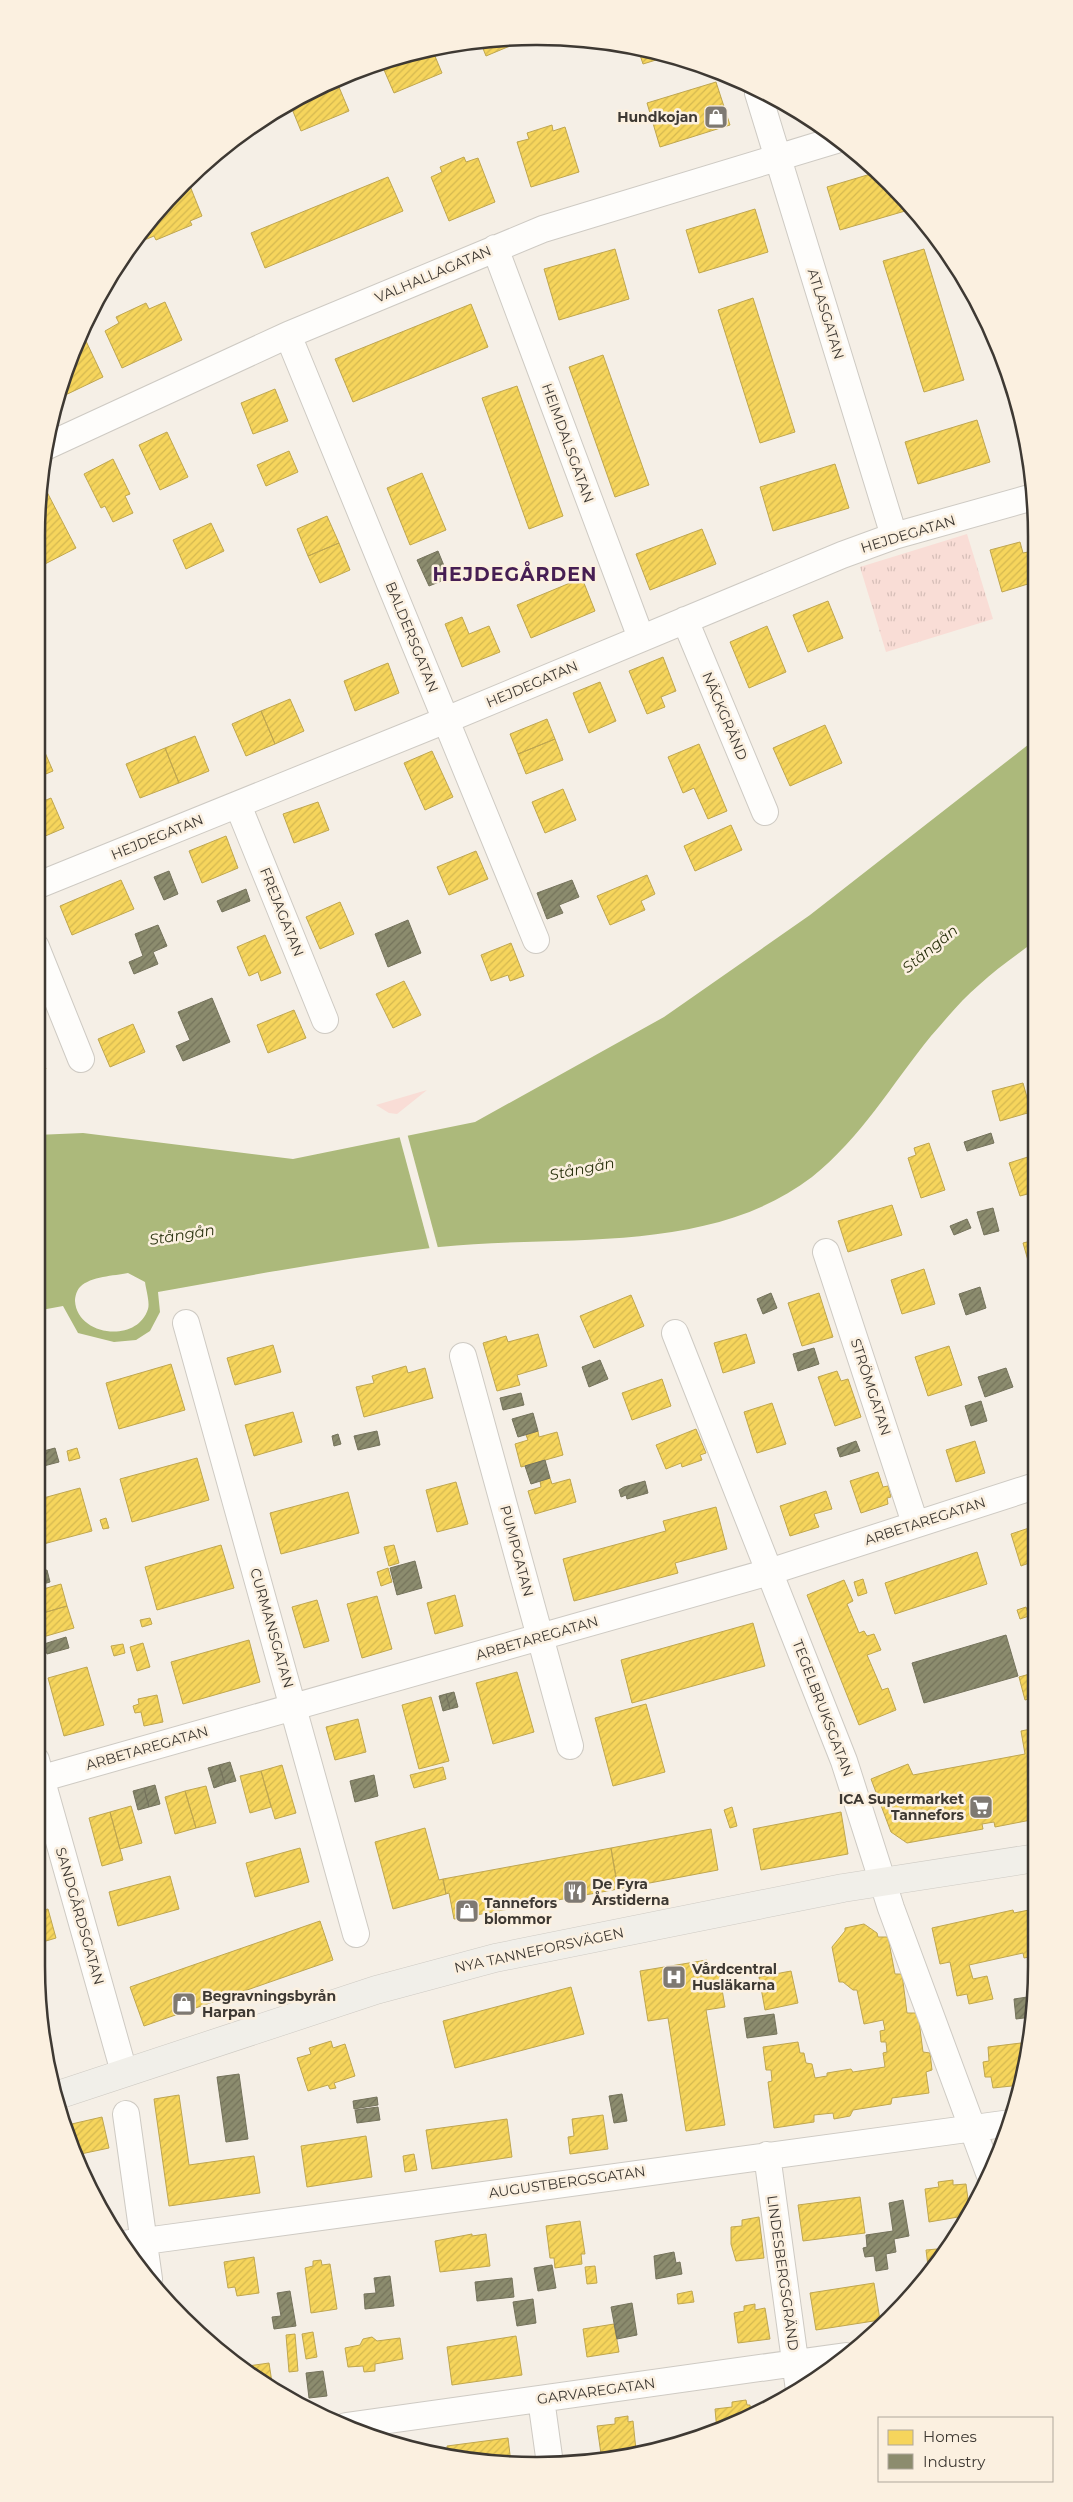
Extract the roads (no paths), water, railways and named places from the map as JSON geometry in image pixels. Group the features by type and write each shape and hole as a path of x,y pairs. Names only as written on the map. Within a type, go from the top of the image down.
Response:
{"main road":[{"name":"NYA TANNEFORSVÄGEN","path":"62,2094 421,1976 567,1942 883,1881 1028,1859"}],"street":[{"name":"ATLASGATAN","path":"760,99 894,536"},
{"name":"VALHALLAGATAN","path":"54,443 288,335 543,229 829,142"},
{"name":"HEIMDALSGATAN","path":"495,248 641,638"},
{"name":"BALDERSGATAN","path":"288,335 536,940"},
{"name":"HEJDEGATAN","path":"45,882 446,720 842,555 894,536 1026,499"},
{"name":"NÄCKGRÄND","path":"685,620 765,812"},
{"name":"FREJAGATAN","path":"238,805 325,1020"},
{"path":"45,969 81,1059"},
{"name":"STRÖMGATAN","path":"826,1252 915,1523"},
{"name":"CURMANSGATAN","path":"186,1323 356,1934"},
{"name":"TEGELBRUKSGATAN","path":"675,1333 844,1761 930,2017 986,2164"},
{"name":"PUMPGATAN","path":"463,1356 570,1746"},
{"name":"ARBETAREGATAN","path":"45,1771 293,1706 769,1572 915,1523 1028,1488"},
{"name":"SANDGÅRDSGATAN","path":"45,1797 124,2072"},
{"path":"126,2114 134,2242 139,2254"},
{"name":"AUGUSTBERGSGATAN","path":"134,2242 1002,2124"},
{"name":"LINDESBERGSGRÄND","path":"767,2155 797,2382"},
{"name":"GARVAREGATAN","path":"360,2424 832,2358"},
{"path":"541,2399 549,2457"}],"water":[{"name":"Stångån","path":"1028,745 1028,946 992,974 960,1003 931,1036 861,1128 830,1162 812,1177 771,1202 727,1219 681,1230 633,1237 486,1244 404,1251 158,1292 160,1312 150,1331 136,1340 114,1342 78,1333 63,1306 45,1309 45,1135 83,1133 293,1159 475,1122 664,1017 810,915","holes":["128,1273 145,1282 148,1309 142,1320 132,1327 121,1331 108,1331 96,1328 86,1322 78,1313 75,1301 76,1293 85,1283 103,1277"]}],"place":[{"name":"Hundkojan","path":"716,117"},
{"name":"ICA Supermarket Tannefors","path":"981,1807"},
{"name":"De Fyra Årstiderna","path":"575,1892"},
{"name":"Tannefors blommor","path":"467,1911"},
{"name":"Vårdcentral Husläkarna","path":"674,1977"},
{"name":"Begravningsbyrån Harpan","path":"184,2004"}],"district":[{"name":"HEJDEGÅRDEN","path":"515,574"}]}
